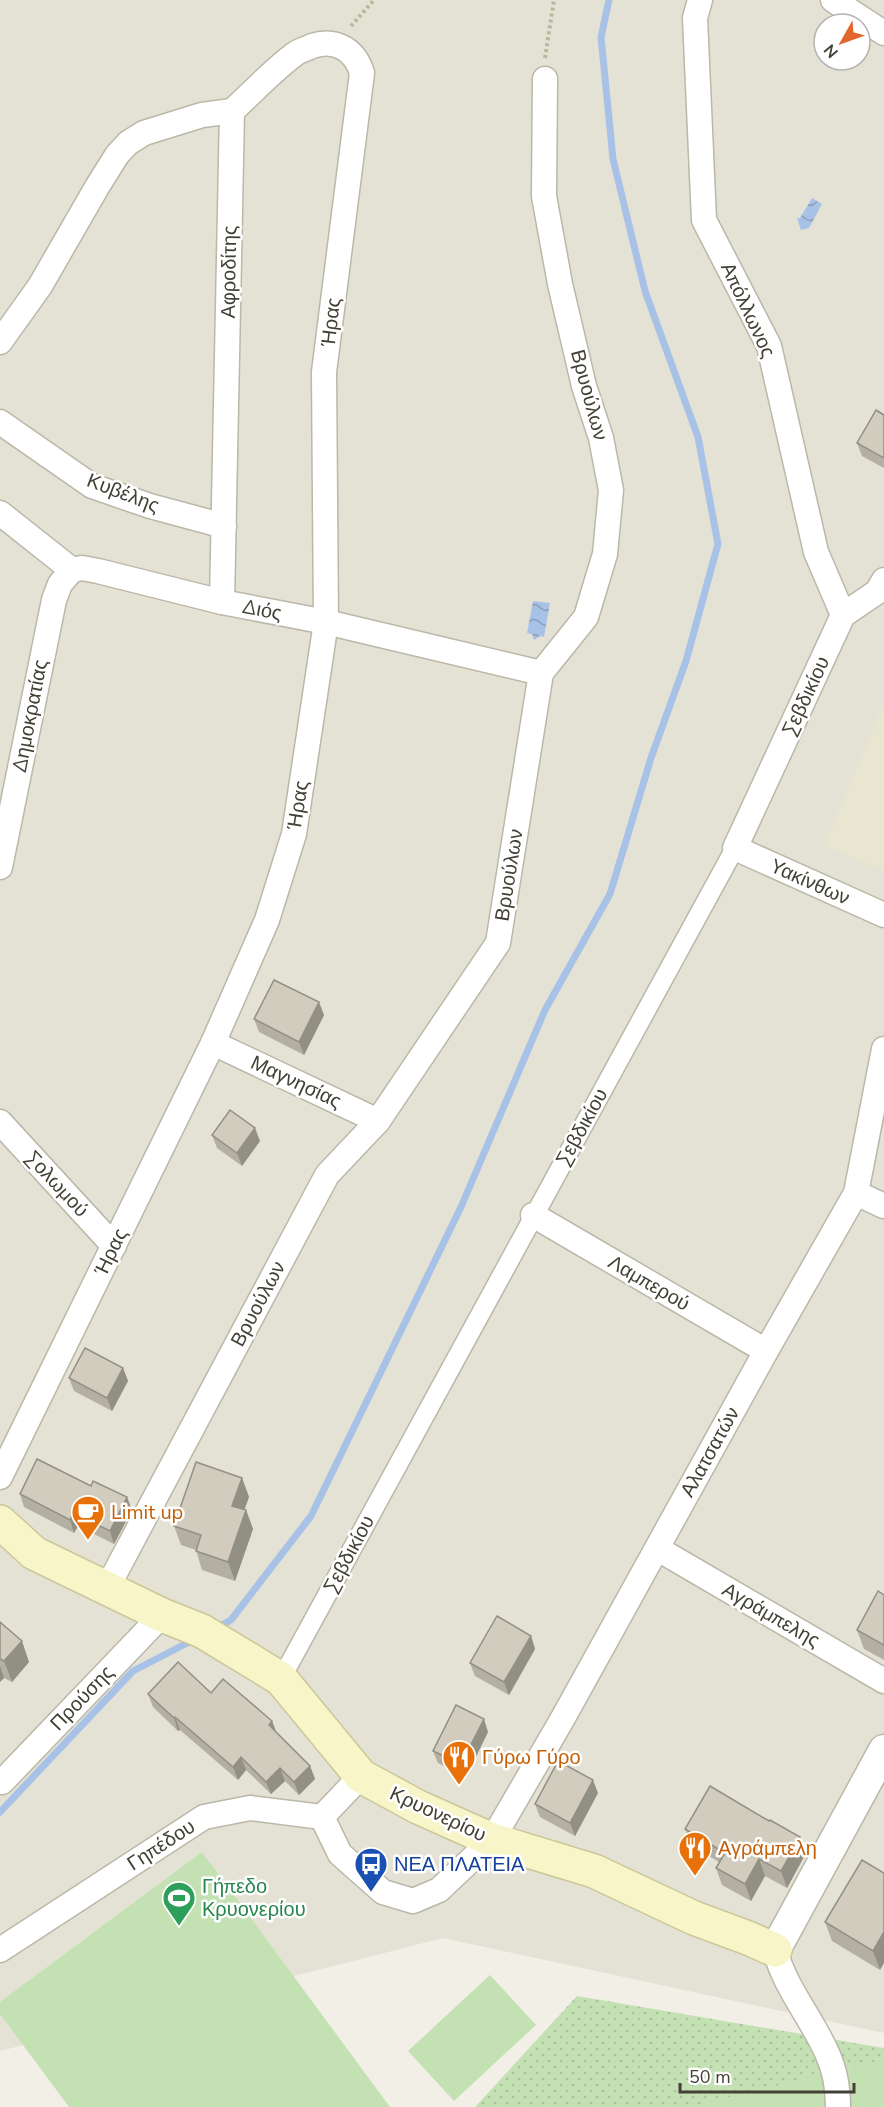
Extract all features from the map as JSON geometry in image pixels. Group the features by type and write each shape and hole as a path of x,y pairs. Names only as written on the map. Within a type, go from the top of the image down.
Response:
{"main road":[{"name":"Κρυονερίου","path":"0,1522 34,1553 162,1615 202,1631 281,1679 361,1776 418,1807 492,1840 594,1871 694,1918 775,1950"}],"street":[{"name":"Απόλλωνος","path":"700,0 695,18 704,220 768,346 816,552 843,615"},
{"path":"833,0 884,33"},
{"path":"0,342 40,286 97,186 117,155 128,143 144,133 202,115 232,111 297,52 323,43 338,44"},
{"name":"Ήρας","path":"0,1477 213,1043 267,920 294,834 326,622 324,372 362,73 359,62 353,54 338,44"},
{"name":"Βρυούλων","path":"107,1588 327,1175 378,1121 498,943 542,673 586,617 605,554 611,490 601,438 584,386 560,284 544,196 545,79"},
{"name":"Αφροδίτης","path":"222,602 232,111"},
{"name":"Κυβέλης","path":"0,423 92,486 150,506 224,526"},
{"path":"0,513 72,570"},
{"name":"Διός","path":"72,570 82,568 98,571 222,602 326,622 542,673"},
{"name":"Δημοκρατίας","path":"0,867 54,600 60,584 72,570"},
{"path":"843,615 881,589"},
{"name":"Σεβδικίου","path":"281,1679 735,848 843,615"},
{"name":"Υακίνθων","path":"735,848 884,915"},
{"name":"Μαγνησίας","path":"213,1043 378,1121"},
{"name":"Αλατσατών","path":"322,1817 340,1854 383,1892 413,1901 440,1890 492,1840 658,1549 766,1351 856,1193 884,1049"},
{"name":"Σολωμού","path":"0,1122 114,1246"},
{"path":"856,1193 884,1206"},
{"name":"Λαμπερού","path":"533,1215 766,1351"},
{"name":"Αγράμπελης","path":"658,1549 884,1681"},
{"name":"Προύσης","path":"1,1781 162,1615"},
{"path":"838,2107 838,2086 827,2053 780,1970 775,1950 884,1750"},
{"path":"322,1817 361,1776"},
{"name":"Γηπέδου","path":"0,1950 204,1817 250,1808 322,1817"}],"path":[{"path":"338,44 357,17 374,0"},
{"path":"545,79 545,50 554,0"}],"shaded area":[{"path":"0,0 884,0 884,2033 443,1938 0,2051"},
{"path":"882,708 884,709 884,871 824,845"}],"green space":[{"name":"Γήπεδο Κρυονερίου","path":"202,1852 390,2107 69,2107 0,2014 0,2002"},
{"path":"490,1975 536,2025 454,2101 408,2051"},
{"path":"577,1996 884,2048 884,2107 475,2107"},
{"path":"884,2056 884,2107 688,2107 877,2061"}],"water":[{"path":"812,198 822,204 809,228 801,230 797,218 800,218"},
{"path":"533,601 550,603 544,637 540,636 534,640 532,634 527,633"}],"building":[{"path":"876,410 884,415 884,458 857,443"},
{"path":"274,980 319,1002 299,1042 254,1019"},
{"path":"230,1110 255,1128 237,1153 212,1135"},
{"path":"85,1348 123,1368 107,1398 69,1378"},
{"path":"37,1459 91,1486 93,1481 127,1497 110,1531 73,1513 70,1520 20,1494"},
{"path":"196,1462 242,1478 232,1506 246,1510 228,1562 196,1551 201,1535 174,1526"},
{"path":"878,1591 884,1595 884,1645 857,1630"},
{"path":"497,1616 531,1636 504,1682 470,1663"},
{"path":"0,1622 22,1641 4,1661 0,1659"},
{"path":"178,1662 211,1693 223,1679 272,1721 269,1725 310,1766 294,1782 280,1768 266,1782 241,1757 233,1767 148,1694"},
{"path":"456,1705 484,1719 461,1764 433,1751"},
{"path":"558,1761 593,1780 570,1823 535,1804"},
{"path":"710,1786 800,1837 781,1871 759,1859 745,1884 716,1868 725,1853 685,1829"},
{"path":"862,1860 884,1873 884,1932 873,1951 825,1922"}],"waterway":[{"path":"216,1628 231,1620 311,1516 461,1207 545,1010 610,894 651,758 686,661 718,544 698,437 645,291 613,159 601,37 609,0"},
{"path":"0,1812 133,1671 193,1640"}],"place":[{"name":"Limit up","path":"88,1541"},
{"name":"Γύρω Γύρο","path":"459,1786"},
{"name":"Αγράμπελη","path":"695,1877"},
{"name":"ΝΕΑ ΠΛΑΤΕΙΑ","path":"371,1893"},
{"name":"Γήπεδο Κρυονερίου","path":"179,1927"}]}
